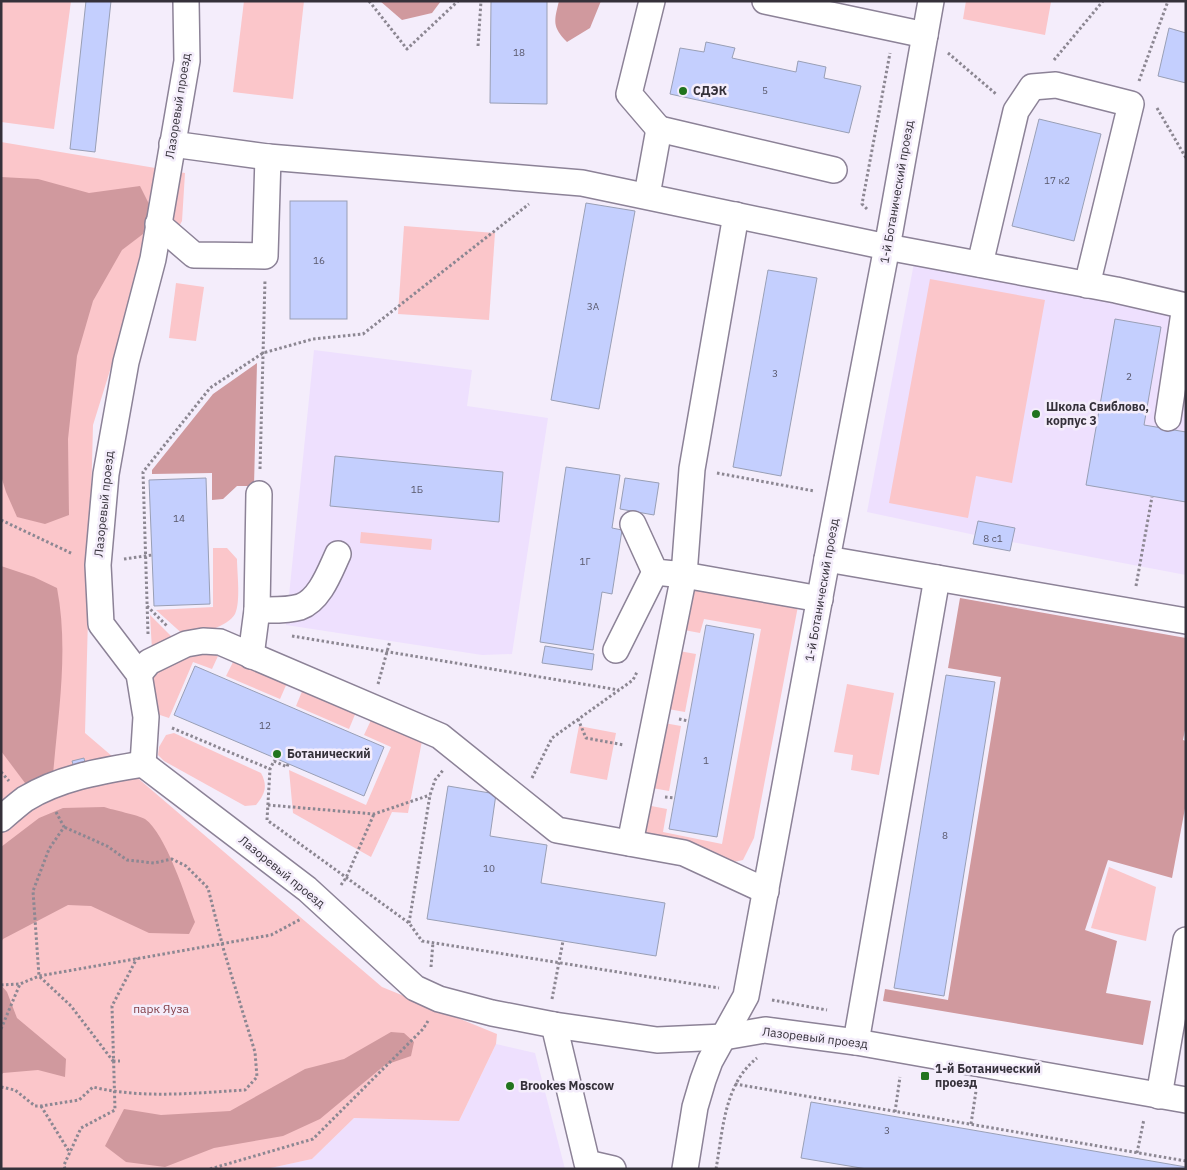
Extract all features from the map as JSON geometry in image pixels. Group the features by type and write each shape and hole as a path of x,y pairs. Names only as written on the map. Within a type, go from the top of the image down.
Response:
{"street":[{"name":"Лазоревый проезд","path":"186,1 187,61 153,259 126,362 106,474 98,565 101,624 144,668 146,717 143,764 307,889 415,988 439,999 492,1013 552,1016 657,1040 724,1037 765,1030 856,1042 1186,1100"},
{"path":"652,1 629,94 659,129 834,170"},
{"path":"765,1 925,35"},
{"name":"1-й Ботанический проезд","path":"685,1169 696,1107 703,1080 710,1061 746,996 931,1"},
{"path":"980,264 1016,111 1032,87 1056,86 1143,98 1087,285"},
{"path":"647,195 659,129"},
{"path":"172,144 268,157 582,183 736,214 888,239 980,264 1186,306 1168,418"},
{"path":"158,224 194,255 265,256 268,157"},
{"path":"630,844 684,575 692,469 736,214"},
{"path":"251,656 265,610 259,494"},
{"path":"633,524 655,572"},
{"path":"265,610 288,610 302,606 316,595 338,554"},
{"path":"827,559 1186,621"},
{"path":"655,572 684,575 820,599"},
{"path":"616,650 655,572"},
{"path":"856,1042 937,578"},
{"path":"144,668 186,644 204,641 220,642 440,736 557,830 684,853 766,891"},
{"path":"1,819 24,800 44,789 80,776 143,764"},
{"path":"1159,1096 1186,940"},
{"path":"552,1016 587,1163 613,1169"}],"path":[{"path":"369,1 407,49 458,1"},
{"path":"478,46 481,1"},
{"path":"1032,87 1103,1"},
{"path":"1168,1 1140,80 1143,98 1186,158"},
{"path":"888,239 862,204 895,29"},
{"path":"925,35 1016,111"},
{"path":"1140,80 1143,98"},
{"path":"144,668 142,472 210,388 263,353 314,339 362,334 529,204"},
{"path":"259,494 265,256"},
{"path":"692,469 840,495"},
{"path":"1132,612 1152,497"},
{"path":"1,520 98,565"},
{"path":"265,610 282,634 620,690"},
{"path":"368,706 377,690 390,641"},
{"path":"520,802 552,738 633,680 637,672"},
{"path":"146,717 270,769"},
{"path":"578,719 586,738 649,750"},
{"path":"288,764 286,767 274,761 270,769 267,820 409,923 422,941 719,988"},
{"path":"268,805 374,814 430,795 409,923"},
{"path":"346,878 374,814"},
{"path":"1,1087 15,1090 35,1106 41,1106 79,1100 93,1087 115,1092 176,1094 245,1090 257,1077 256,1052 222,944 208,888 186,866 172,859 154,863 127,860 107,846 64,827"},
{"path":"59,835 49,849 33,891 39,976 71,1006 113,1061"},
{"path":"1,985 20,984 39,976 271,935 325,906"},
{"path":"552,1016 563,941"},
{"path":"431,971 433,942"},
{"path":"65,1169 64,1165 81,1128 115,1110 112,1006 137,958"},
{"path":"1,1029 20,984"},
{"path":"210,1169 314,1139 424,1029 432,1014"},
{"path":"716,1169 726,1112 735,1084 746,1068 761,1055"},
{"path":"113,1061 120,1061"},
{"path":"894,1076 909,1079"},
{"path":"895,1112 900,1077"},
{"path":"243,1084 245,1090"},
{"path":"735,1084 1186,1161"},
{"path":"971,1124 976,1091"},
{"path":"41,1106 70,1153"},
{"path":"1137,1153 1144,1119"}],"shaded area":[{"path":"380,1 441,1 432,13 402,20"},
{"path":"559,1 601,1 590,28 567,42 559,32 556,23"},
{"path":"1,177 38,179 89,193 140,186 152,210 143,234 122,250 93,301 77,356 68,439 69,515 45,524 17,517 1,476"},
{"name":"Школа Свиблово, корпус 3","path":"914,263 1186,315 1186,575 1012,542 1014,528 978,521 975,535 867,512"},
{"path":"314,350 472,370 467,406 548,418 512,654 482,655 286,625"},
{"path":"257,363 254,486 237,486 223,499 212,500 212,473 152,474 152,470 213,394"},
{"path":"1,566 34,577 57,588 60,611 62,635 61,682 53,775 28,787 1,751"},
{"path":"960,598 1186,638 1186,725 1183,740 1186,741 1186,803 1172,878 1108,860 1085,930 1117,941 1106,993 1151,1001 1143,1045 883,1001 885,989 948,1000 1001,677 948,668"},
{"path":"104,807 145,819 153,827 175,867 195,922 189,934 149,933 91,906 68,905 3,939 1,942 1,847 39,818 63,808"},
{"path":"1,985 7,992 17,1018 66,1059 65,1077 38,1070 3,1073 1,1075"},
{"path":"391,1032 404,1033 414,1042 411,1056 385,1065 320,1119 283,1136 214,1148 165,1167 126,1162 105,1146 124,1109 161,1115 230,1111 305,1069 344,1059"},
{"name":"Brookes Moscow","path":"496,1044 535,1053 565,1169 266,1169 312,1159 354,1118 459,1121"}],"green space":[{"path":"1,1 71,1 54,129 1,122"},
{"path":"244,1 304,1 293,99 233,92"},
{"path":"966,1 1051,2 1045,35 963,19"},
{"name":"парк Яуза","path":"1,142 185,173 182,221 121,335 93,425 85,733 382,987 497,1034 496,1044 459,1121 354,1118 312,1159 266,1169 1,1169"},
{"path":"404,226 495,233 489,320 398,314"},
{"path":"930,279 1045,300 1012,483 976,476 968,518 889,503"},
{"path":"176,283 204,287 196,341 169,338"},
{"path":"361,532 432,539 431,550 360,543"},
{"path":"213,548 227,548 237,559 237,609 235,614 226,623 186,637 156,610 213,607"},
{"path":"693,587 798,606 754,838 743,860 734,862 683,842 639,833 646,805 667,809 663,832 722,844 761,629 704,619 700,633 684,630"},
{"path":"150,615 175,640 152,650"},
{"path":"204,650 218,656 212,669 193,662 169,718 157,714 151,686 158,671 164,665 179,657"},
{"path":"679,651 696,654 685,712 668,709"},
{"path":"234,660 287,683 280,699 226,676"},
{"path":"847,684 894,693 879,775 851,770 853,755 834,752"},
{"path":"303,689 356,712 349,729 296,706"},
{"path":"372,718 422,741 408,813 392,812 371,857 293,813 289,770 366,805 391,747 364,735"},
{"path":"664,723 681,726 669,791 652,788"},
{"path":"579,726 616,733 607,780 570,773"},
{"path":"174,733 261,773 265,786 262,797 256,805 245,806 164,761 158,755 159,747 166,735"},
{"path":"1109,867 1156,887 1146,941 1091,928"}],"building":[{"path":"86,1 111,1 95,152 70,149"},
{"path":"491,1 547,1 547,104 490,103"},
{"path":"1169,28 1186,33 1186,83 1158,76"},
{"path":"706,42 735,48 732,58 796,72 798,61 826,67 824,78 861,86 849,133 670,94 680,48 704,52"},
{"path":"1039,119 1101,134 1074,241 1012,226"},
{"path":"290,201 347,201 347,319 290,319"},
{"path":"586,203 635,211 599,409 551,400"},
{"path":"768,270 817,278 781,476 733,467"},
{"path":"1115,319 1161,327 1144,425 1186,432 1186,502 1086,485"},
{"path":"335,456 503,472 499,522 330,506"},
{"path":"566,467 620,475 612,528 622,530 612,594 602,592 593,650 540,642"},
{"path":"206,478 210,604 154,606 149,480"},
{"path":"625,478 659,483 654,515 620,509"},
{"path":"978,521 1015,528 1010,551 973,544"},
{"path":"706,625 754,634 717,837 669,829"},
{"path":"545,646 594,654 592,670 542,663"},
{"path":"195,666 384,747 364,796 174,715"},
{"path":"946,675 995,682 944,996 894,988"},
{"path":"84,758 86,768 75,771 72,761"},
{"path":"448,786 496,794 490,836 547,845 541,883 665,903 656,956 427,919"},
{"path":"811,1102 1186,1167 1186,1169 867,1169 801,1158"}],"place":[{"name":"СДЭК","path":"683,91"},
{"name":"Школа Свиблово, корпус 3","path":"1036,414"},
{"name":"Ботанический","path":"277,754"},
{"name":"1-й Ботанический проезд","path":"925,1076"},
{"name":"Brookes Moscow","path":"510,1086"}]}
